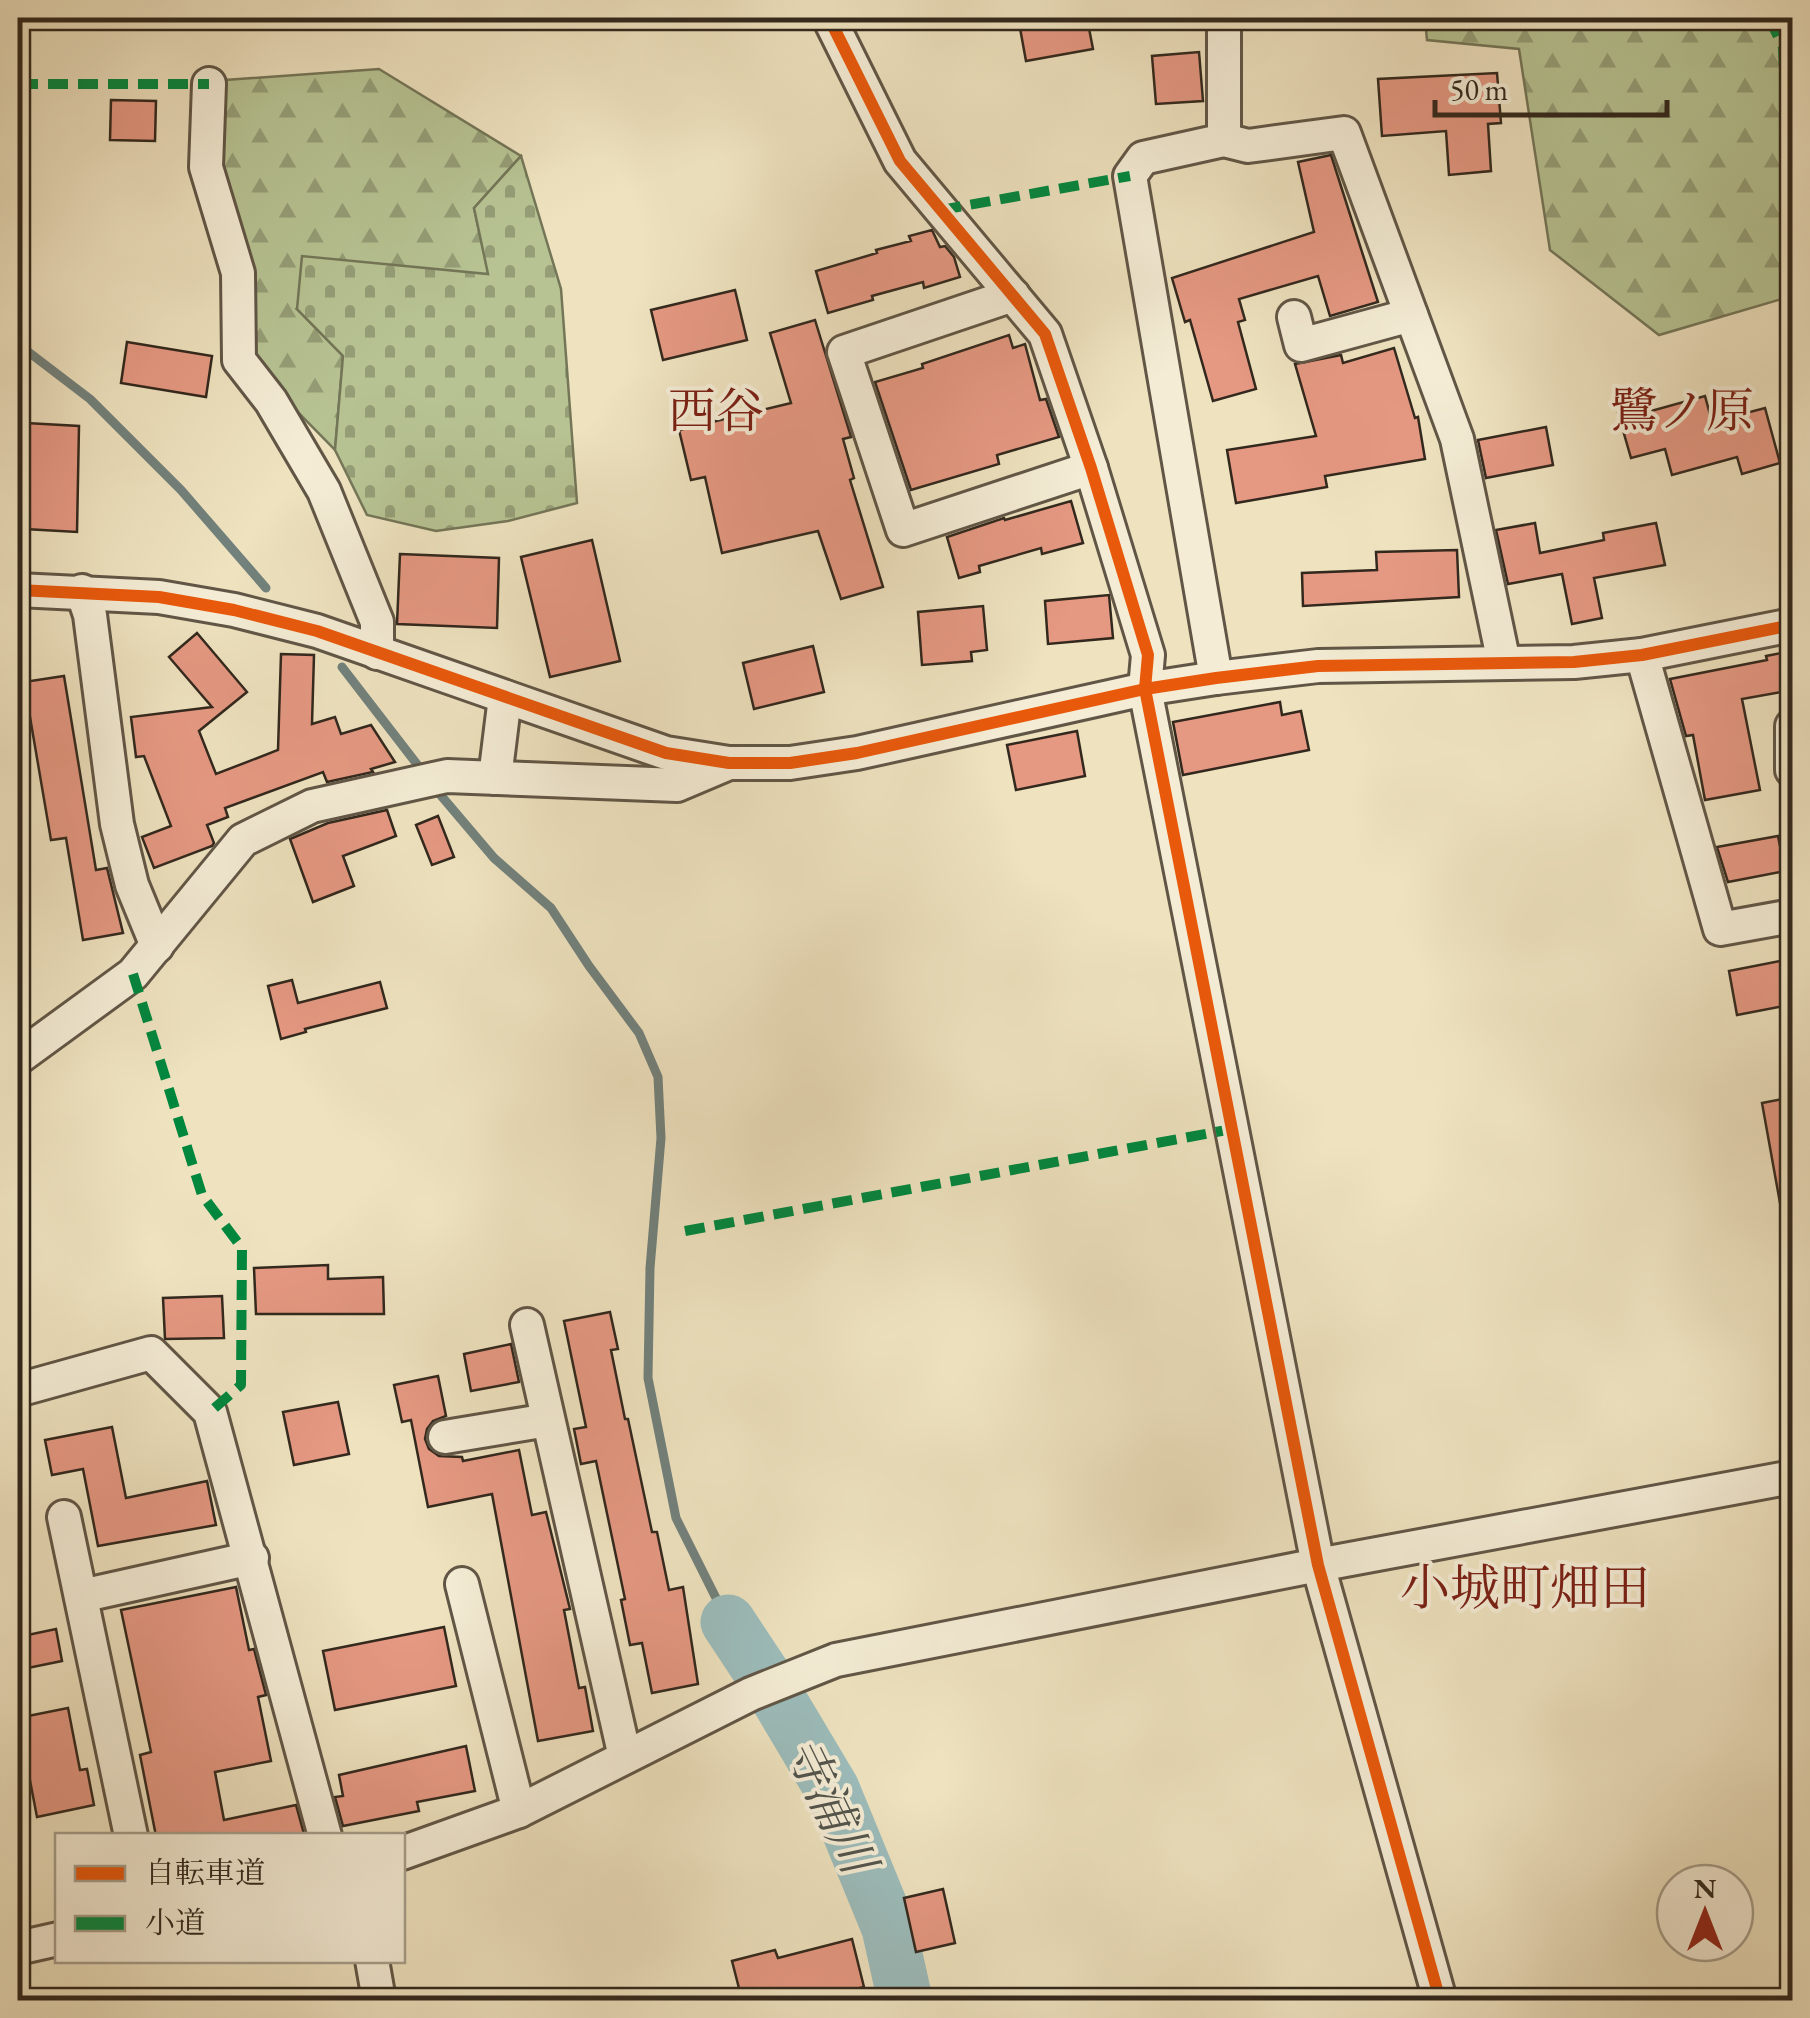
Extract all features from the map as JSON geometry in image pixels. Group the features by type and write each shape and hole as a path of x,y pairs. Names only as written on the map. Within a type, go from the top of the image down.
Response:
{"street":[{"path":"829,18 900,161 1045,334 1091,468 1148,654 1146,689 1318,1565 1440,2000"},
{"path":"1224,18 1224,140"},
{"path":"208,84 206,167 238,273 239,360 271,402 324,491 377,622 377,652"},
{"path":"1216,678 1130,176 1143,158 1224,140 1248,146 1344,133 1457,438 1504,663"},
{"path":"1014,295 844,352 903,530 1091,468"},
{"path":"1294,318 1301,345 1411,315"},
{"path":"18,590 159,597 234,610 317,632 666,752 729,763 790,763 857,752 1146,689 1216,678 1318,666 1574,662 1642,654 1792,625"},
{"path":"82,591 90,615 117,824 132,885 156,946"},
{"path":"1642,654 1720,929 1792,916"},
{"path":"495,778 505,697"},
{"path":"1792,726 1792,770"},
{"path":"18,1058 133,974 243,840 312,806 431,779 677,785 729,763"},
{"path":"527,1325 625,1757"},
{"path":"18,1390 152,1353 210,1412 323,1833"},
{"path":"444,1437 548,1420"},
{"path":"405,1852 518,1812 751,1694 836,1660 1318,1565 1792,1478"},
{"path":"64,1517 131,1833"},
{"path":"81,1596 252,1558"},
{"path":"462,1584 518,1812"},
{"path":"18,1948 55,1940"},
{"path":"373,1963 379,2000"}],"green space":[{"path":"1425,18 1792,18 1792,296 1659,335 1550,250 1519,49 1427,40"},
{"path":"379,69 521,156 474,208 489,275 297,309 343,356 335,450 227,340 227,271 189,172 225,80"},
{"path":"521,156 561,289 577,503 508,521 436,531 367,515 335,450 343,356 297,309 302,256 488,274 474,208"}],"building":[{"path":"1087,18 1093,49 1026,61 1020,28"},
{"path":"1199,52 1203,101 1156,104 1152,56"},
{"path":"1497,73 1501,123 1488,124 1491,171 1449,175 1446,131 1382,136 1378,79"},
{"path":"111,100 156,101 155,141 110,140"},
{"path":"1331,155 1378,302 1330,316 1318,276 1239,299 1245,320 1238,322 1256,389 1213,401 1190,320 1185,322 1172,278 1314,232 1298,162"},
{"path":"932,230 940,247 945,246 954,257 960,277 924,288 923,282 828,313 816,271 911,241 909,236"},
{"path":"735,290 747,340 663,360 651,310"},
{"path":"815,320 851,437 843,439 854,478 850,480 883,587 841,599 818,531 722,553 705,477 691,480 679,430 791,403 770,333"},
{"path":"1009,335 1013,348 1025,344 1040,400 1046,399 1059,437 997,455 999,464 911,490 875,382"},
{"path":"127,342 212,356 206,397 121,383"},
{"path":"1394,348 1415,418 1418,417 1425,459 1325,476 1327,487 1236,503 1227,450 1316,436 1295,364 1341,355 1343,363"},
{"path":"1705,396 1712,422 1765,408 1780,463 1742,474 1737,457 1672,475 1665,449 1631,458 1618,413 1642,407 1644,413"},
{"path":"26,423 79,426 77,532 25,529 29,458 24,458"},
{"path":"1546,427 1553,465 1486,478 1478,440"},
{"path":"1071,501 1083,543 1042,554 1041,548 979,566 980,572 959,578 947,537"},
{"path":"1535,523 1540,553 1604,540 1603,533 1656,523 1665,565 1594,578 1602,618 1572,624 1562,574 1508,584 1496,530"},
{"path":"592,540 620,661 550,677 521,557"},
{"path":"1457,550 1459,597 1303,606 1302,573 1377,570 1376,552"},
{"path":"400,554 499,558 497,628 397,624"},
{"path":"1109,595 1113,638 1048,644 1045,601"},
{"path":"983,606 987,650 971,652 972,661 922,665 918,612"},
{"path":"197,633 247,692 199,731 216,774 278,750 281,654 314,655 312,724 335,717 341,734 371,725 395,762 371,769 373,772 327,782 323,772 225,808 228,817 207,825 212,846 154,868 142,837 171,826 144,756 136,757 131,717 212,707 169,657"},
{"path":"813,646 824,692 754,709 743,663"},
{"path":"1792,651 1792,690 1742,699 1760,790 1705,800 1693,735 1686,736 1670,679 1767,660 1766,656"},
{"path":"64,676 96,870 107,868 123,933 83,940 66,838 51,840 24,682"},
{"path":"1280,702 1282,715 1301,711 1309,750 1183,775 1173,722"},
{"path":"1077,731 1085,776 1016,790 1007,745"},
{"path":"387,810 396,836 343,856 354,886 313,902 290,839 328,823"},
{"path":"438,816 454,857 432,865 416,825"},
{"path":"1778,836 1785,871 1728,882 1717,847"},
{"path":"1780,961 1789,1005 1737,1015 1729,971"},
{"path":"292,980 298,1003 380,982 387,1008 281,1039 268,986"},
{"path":"1792,1097 1792,1202 1780,1203 1762,1103"},
{"path":"328,1265 328,1279 383,1277 384,1314 256,1314 254,1268"},
{"path":"222,1296 224,1338 165,1339 163,1298"},
{"path":"610,1312 618,1349 611,1350 625,1419 669,1590 683,1587 698,1684 652,1693 642,1643 630,1645 621,1600 625,1599 596,1461 581,1464 574,1429 586,1427 564,1321"},
{"path":"511,1344 519,1382 471,1391 464,1354"},
{"path":"438,1376 446,1416 433,1421 427,1429 429,1449 439,1456 462,1457 463,1461 519,1450 532,1515 546,1512 570,1609 564,1610 579,1688 585,1687 593,1731 538,1741 492,1494 428,1507 411,1420 402,1422 394,1385"},
{"path":"338,1402 349,1454 294,1465 283,1412"},
{"path":"112,1427 126,1498 207,1481 216,1525 98,1546 83,1469 52,1475 45,1440"},
{"path":"236,1587 249,1650 254,1649 266,1695 258,1697 271,1761 215,1772 224,1820 296,1805 304,1833 155,1833 140,1755 151,1752 121,1610"},
{"path":"444,1627 456,1686 335,1710 323,1651"},
{"path":"56,1629 62,1661 18,1670 18,1637"},
{"path":"68,1708 80,1770 87,1769 94,1805 37,1817 18,1718"},
{"path":"466,1746 475,1791 417,1802 419,1811 343,1826 335,1797 343,1796 339,1775"},
{"path":"943,1889 955,1943 916,1952 904,1898"},
{"path":"852,1939 864,1987 812,2000 742,2000 732,1961 775,1950 778,1958"}],"waterway":[{"path":"18,344 90,399 181,490 266,588"},
{"path":"342,667 423,772"},
{"path":"432,785 494,858 551,908 639,1033 658,1077 661,1138 650,1268 648,1378 676,1518 728,1622"},
{"name":"寺浦川","path":"728,1622 832,1789 889,1928 905,2000"}],"marked path":[{"path":"1769,18 1783,47 1787,149 1792,165"},
{"path":"18,84 209,84"},
{"path":"941,210 1130,176"},
{"path":"133,974 202,1195 242,1248 241,1385 210,1412"},
{"path":"685,1231 1232,1129"}],"cycle path":[{"path":"829,18 900,161 1045,334 1091,468 1148,655 1145,689 1318,1565 1440,2000"},
{"path":"18,590 159,597 234,610 317,631 666,753 729,763 790,763 857,753 1145,689 1216,678 1318,666 1574,662 1642,655 1792,625"}],"district":[{"name":"西谷","path":"716,410"},
{"name":"鷺ノ原","path":"1682,410"},
{"name":"小城町畑田","path":"1525,1587"}]}
